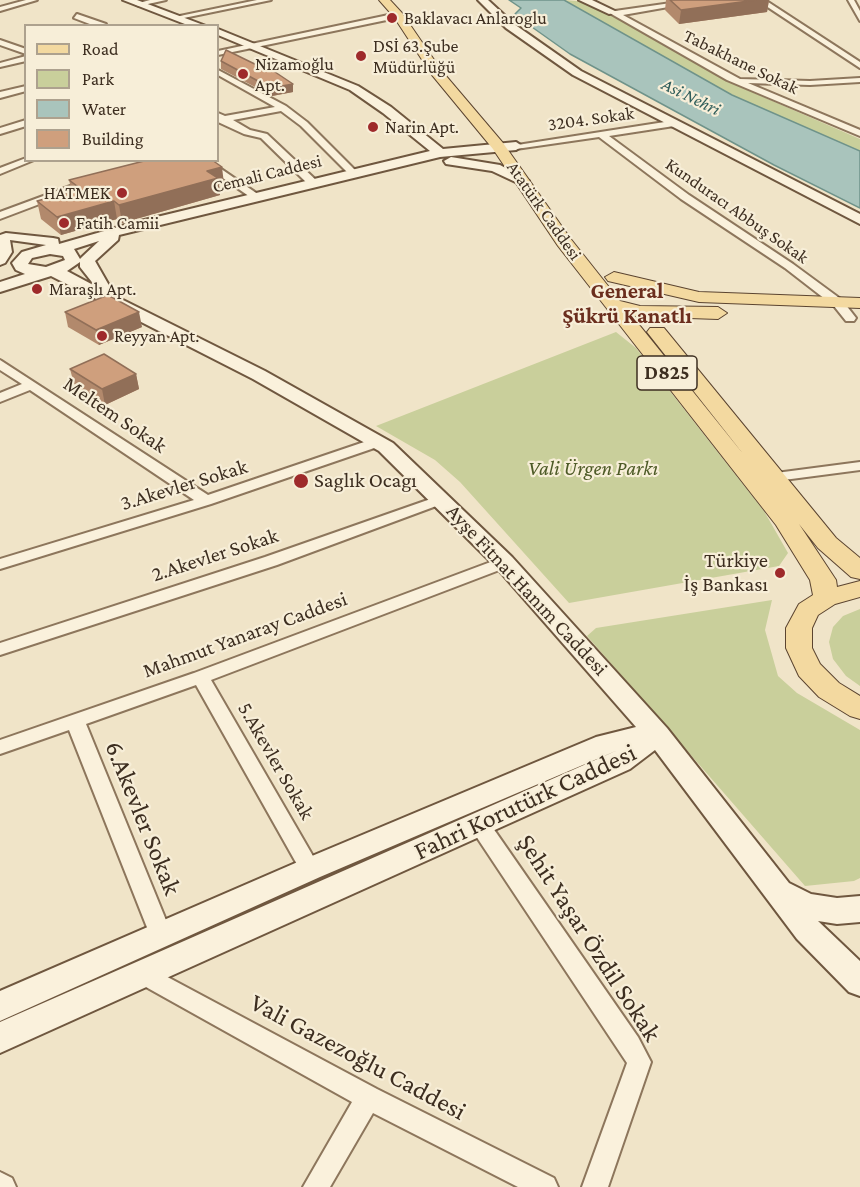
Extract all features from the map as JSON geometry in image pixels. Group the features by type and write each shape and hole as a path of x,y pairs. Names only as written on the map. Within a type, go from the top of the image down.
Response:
{"main road":[{"name":"Atatürk Caddesi","path":"384,0 398,15 436,72 480,127 505,148 614,277 628,305 786,522 823,580 826,598"},
{"path":"395,0 445,61"},
{"name":"Atatürk Caddesi","path":"457,76 505,148 522,181 564,242 628,305 776,477 827,543 860,571"},
{"path":"614,277 699,297"},
{"path":"628,305 641,294 852,310"},
{"path":"628,305 852,310"},
{"path":"860,590 826,598 808,610 799,628 799,648 809,669 829,690 860,709"}],"street":[{"path":"0,9 34,0"},
{"path":"128,0 196,24"},
{"path":"139,4 163,0"},
{"path":"179,17 268,0"},
{"path":"471,0 577,73 671,124 860,220"},
{"path":"483,0 506,23"},
{"path":"495,0 506,23"},
{"path":"584,0 613,13 705,0"},
{"path":"603,0 613,13"},
{"path":"760,0 842,52 858,65 844,80"},
{"path":"851,0 860,19"},
{"name":"Tabakhane Sokak","path":"613,13 731,79 860,133"},
{"path":"219,52 398,15"},
{"path":"76,16 98,24"},
{"path":"219,32 354,88 387,110 441,155"},
{"path":"0,42 24,51"},
{"path":"842,52 855,51"},
{"path":"0,65 24,59"},
{"path":"219,73 283,108 304,124 353,173"},
{"path":"731,79 810,83"},
{"path":"776,98 783,88 810,83 860,80"},
{"path":"0,95 24,88"},
{"path":"219,118 283,108"},
{"path":"219,118 247,132 264,136 313,183"},
{"path":"0,131 24,124"},
{"name":"3204. Sokak","path":"505,148 671,124"},
{"name":"Cemali Caddesi","path":"441,155 479,137 480,127"},
{"name":"Kunduracı Abbuş Sokak","path":"602,135 685,197 852,310"},
{"name":"Cemali Caddesi","path":"50,250 132,227 353,173 441,155 505,148"},
{"name":"Cemali Caddesi","path":"441,155 480,164 522,181"},
{"path":"0,171 25,162"},
{"path":"204,162 257,197"},
{"path":"0,216 105,176"},
{"path":"0,260 4,252 3,236 47,243 116,233"},
{"path":"109,296 103,284 88,267 87,260 116,233"},
{"name":"Cemali Caddesi","path":"72,261 116,233"},
{"name":"Ayşe Fitnat Hanım Caddesi","path":"3,236 50,250 69,252 72,261 109,296"},
{"name":"Ayşe Fitnat Hanım Caddesi","path":"3,236 30,271 50,271 109,296 259,375 378,442 442,499 504,562 658,735 782,892 808,930 860,981"},
{"path":"0,280 24,261 50,250"},
{"path":"0,287 50,271 72,261"},
{"name":"Meltem Sokak","path":"0,364 206,501"},
{"path":"0,398 31,385"},
{"name":"3.Akevler Sokak","path":"2,560 206,501 378,442"},
{"path":"776,477 860,466"},
{"name":"2.Akevler Sokak","path":"0,649 270,561 442,499"},
{"name":"Mahmut Yanaray Caddesi","path":"0,747 200,677 504,562"},
{"name":"5.Akevler Sokak","path":"200,677 310,869"},
{"name":"6.Akevler Sokak","path":"75,721 161,935"},
{"name":"Fahri Korutürk Caddesi","path":"0,1038 621,762 658,735"},
{"name":"Fahri Korutürk Caddesi","path":"0,1006 310,869 605,744 636,736 658,735"},
{"name":"Şehit Yaşar Özdil Sokak","path":"479,824 630,1045 639,1062 633,1085 594,1187"},
{"path":"782,892 806,906 837,911 860,909"},
{"name":"Vali Gazezoğlu Caddesi","path":"145,975 368,1098 545,1187"},
{"path":"316,1187 368,1098"}],"green space":[{"path":"564,0 587,2 738,86 860,139 860,151 732,95"},
{"name":"Vali Ürgen Parkı","path":"616,332 636,348 764,511 788,553 779,566 569,603 460,482 435,460 376,426"},
{"path":"772,600 765,630 778,676 797,693 860,730 860,878 854,881 805,886 587,636 596,628"},
{"path":"860,609 860,686 846,676 833,659 829,642 833,627 843,616"}],"water":[{"name":"Asi Nehri","path":"509,0 564,0 732,95 860,151 860,208 774,165 570,54 515,14 521,8"}],"building":[{"path":"670,0 756,0 681,10"},
{"path":"226,50 265,69 269,68 293,84 271,88 221,61"},
{"path":"140,162 215,162 222,167 207,171 218,178 119,205 114,201 57,217 37,201 81,189 69,180"},
{"path":"108,295 139,312 96,330 65,312"},
{"path":"104,354 136,374 102,389 70,369"}],"place":[{"name":"Baklavacı Anlaroglu","path":"392,18"},
{"name":"DSİ 63.Şube Müdürlüğü","path":"361,56"},
{"name":"Nizamoğlu Apt.","path":"243,74"},
{"name":"Narin Apt.","path":"373,127"},
{"name":"HATMEK","path":"122,193"},
{"name":"Fatih Camii","path":"64,223"},
{"name":"Maraşlı Apt.","path":"37,289"},
{"name":"Reyyan Apt.","path":"102,336"},
{"name":"Saglık Ocagı","path":"301,481"},
{"name":"Türkiye İş Bankası","path":"780,573"}],"district":[{"name":"General Şükrü Kanatlı","path":"627,304"}]}
